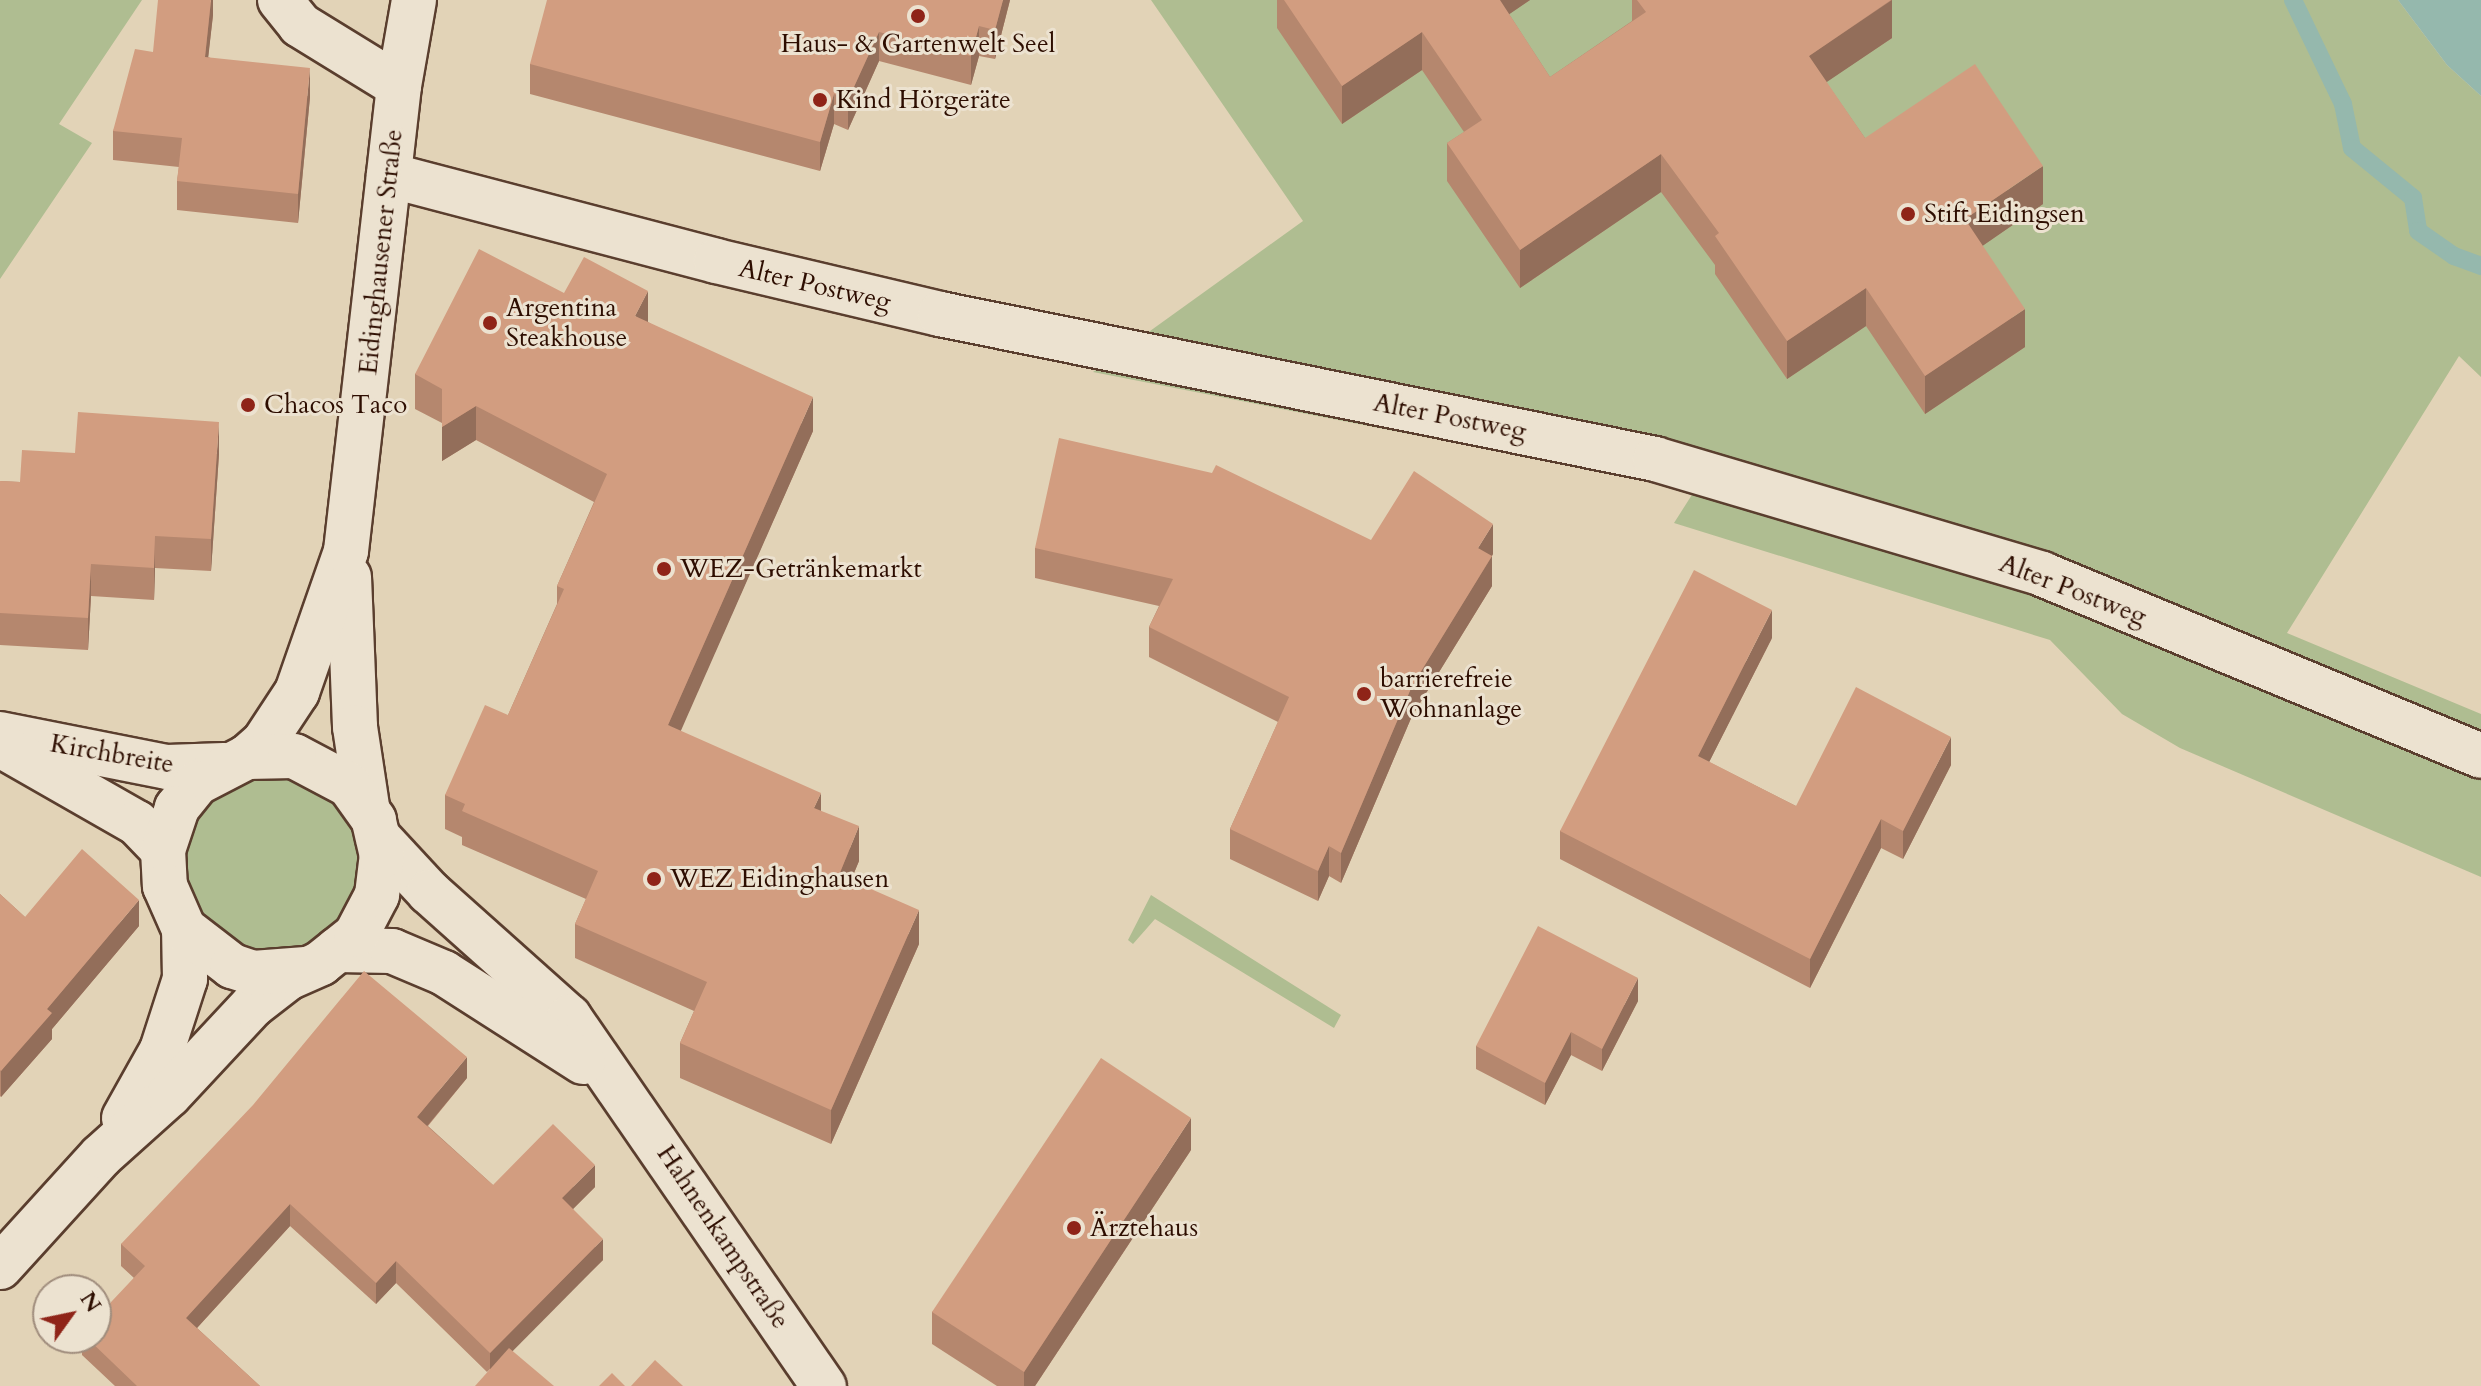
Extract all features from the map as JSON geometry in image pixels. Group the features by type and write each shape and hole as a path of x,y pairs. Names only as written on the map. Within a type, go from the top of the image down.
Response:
{"street":[{"path":"280,0 300,25 399,86"},
{"name":"Eidinghausener Straße","path":"0,1267 101,1156 169,1095 253,1005 356,935 377,895 382,856 355,727 346,551 399,86 414,0"},
{"name":"Alter Postweg","path":"389,175 716,261 940,314 1655,459 2042,574 2481,756"},
{"name":"Eidinghausener Straße","path":"322,960 277,974 242,970 201,947 184,929 165,886 163,850 177,808 197,783 264,742 297,692 346,551"},
{"name":"Kirchbreite","path":"0,734 167,767 235,761"},
{"name":"Kirchbreite","path":"0,745 137,823 163,850"},
{"path":"235,761 271,753 316,764 349,785 373,822"},
{"name":"Hahnenkampstraße","path":"373,822 429,892 569,1017 824,1386"},
{"name":"Eidinghausener Straße","path":"101,1156 162,1050 185,979 184,929"},
{"name":"Hahnenkampstraße","path":"322,960 392,951 468,985 557,1041 619,1091"}],"green space":[{"path":"0,0 142,0 59,124 92,143 0,279"},
{"path":"1151,0 2398,0 2447,65 2481,96 2481,377 2459,356 2287,633 2481,714 2481,877 2180,748 2122,714 2050,640 1674,523 1695,490 1093,372 1303,221"},
{"path":"269,766 333,784 377,870 308,963 213,946 176,854 202,799"},
{"path":"1151,895 1341,1015 1334,1028 1155,919 1133,944 1128,940"}],"water":[{"path":"2398,0 2481,0 2481,96 2447,65"}],"building":[{"path":"158,0 211,0 205,57 310,68 298,194 177,181 182,138 113,131 135,49 153,52"},
{"path":"547,0 1003,0 995,30 979,26 971,56 879,32 848,100 834,94 820,142 530,64"},
{"name":"Stift Eidingsen","path":"1284,0 1500,0 1550,77 1646,12 1637,0 1891,0 1809,56 1865,138 1975,64 2043,166 1965,219 2025,309 1925,376 1866,288 1787,341 1715,236 1719,233 1661,154 1520,250 1447,143 1482,120 1422,32 1342,86"},
{"path":"479,249 564,293 584,257 648,291 635,316 813,397 668,725 821,793 814,808 859,826 839,875 919,910 831,1110 680,1043 707,982 575,924 598,871 462,811 465,804 445,795 485,705 508,715 564,589 557,586 607,474 476,406 442,427 442,389 415,374"},
{"path":"78,412 219,422 211,539 155,536 154,568 91,564 88,618 0,613 0,481 20,482 22,450 75,453"},
{"path":"1059,438 1212,473 1216,465 1371,540 1414,471 1493,524 1478,548 1492,556 1412,686 1341,853 1329,846 1318,871 1230,829 1289,697 1149,627 1173,579 1035,548"},
{"path":"1694,570 1772,610 1698,756 1796,806 1856,687 1951,737 1903,831 1881,819 1810,959 1560,831"},
{"path":"82,849 139,900 47,1009 52,1013 1,1071 0,894 25,917"},
{"path":"1538,926 1638,978 1602,1049 1571,1032 1545,1083 1476,1046"},
{"path":"364,971 467,1057 417,1117 493,1185 553,1124 595,1165 562,1198 603,1239 490,1353 396,1261 376,1283 290,1204 186,1318 260,1386 137,1386 104,1354 112,1354 112,1301 145,1266 121,1244 253,1105"},
{"name":"Ärztehaus","path":"1101,1058 1191,1118 1024,1372 932,1312"},
{"path":"509,1348 554,1386 475,1386"},
{"path":"655,1360 683,1386 631,1386"},
{"path":"612,1373 625,1386 599,1386"}],"waterway":[{"path":"2293,0 2343,104 2352,148 2413,198 2418,231 2454,256 2481,266"}],"place":[{"name":"Haus- & Gartenwelt Seel","path":"918,16"},
{"name":"Kind Hörgeräte","path":"820,100"},
{"name":"Stift Eidingsen","path":"1908,214"},
{"name":"Argentina Steakhouse","path":"490,323"},
{"name":"Chacos Taco","path":"248,405"},
{"name":"WEZ-Getränkemarkt","path":"664,569"},
{"name":"barrierefreie Wohnanlage","path":"1364,694"},
{"name":"WEZ Eidinghausen","path":"654,879"},
{"name":"Ärztehaus","path":"1074,1228"}]}
